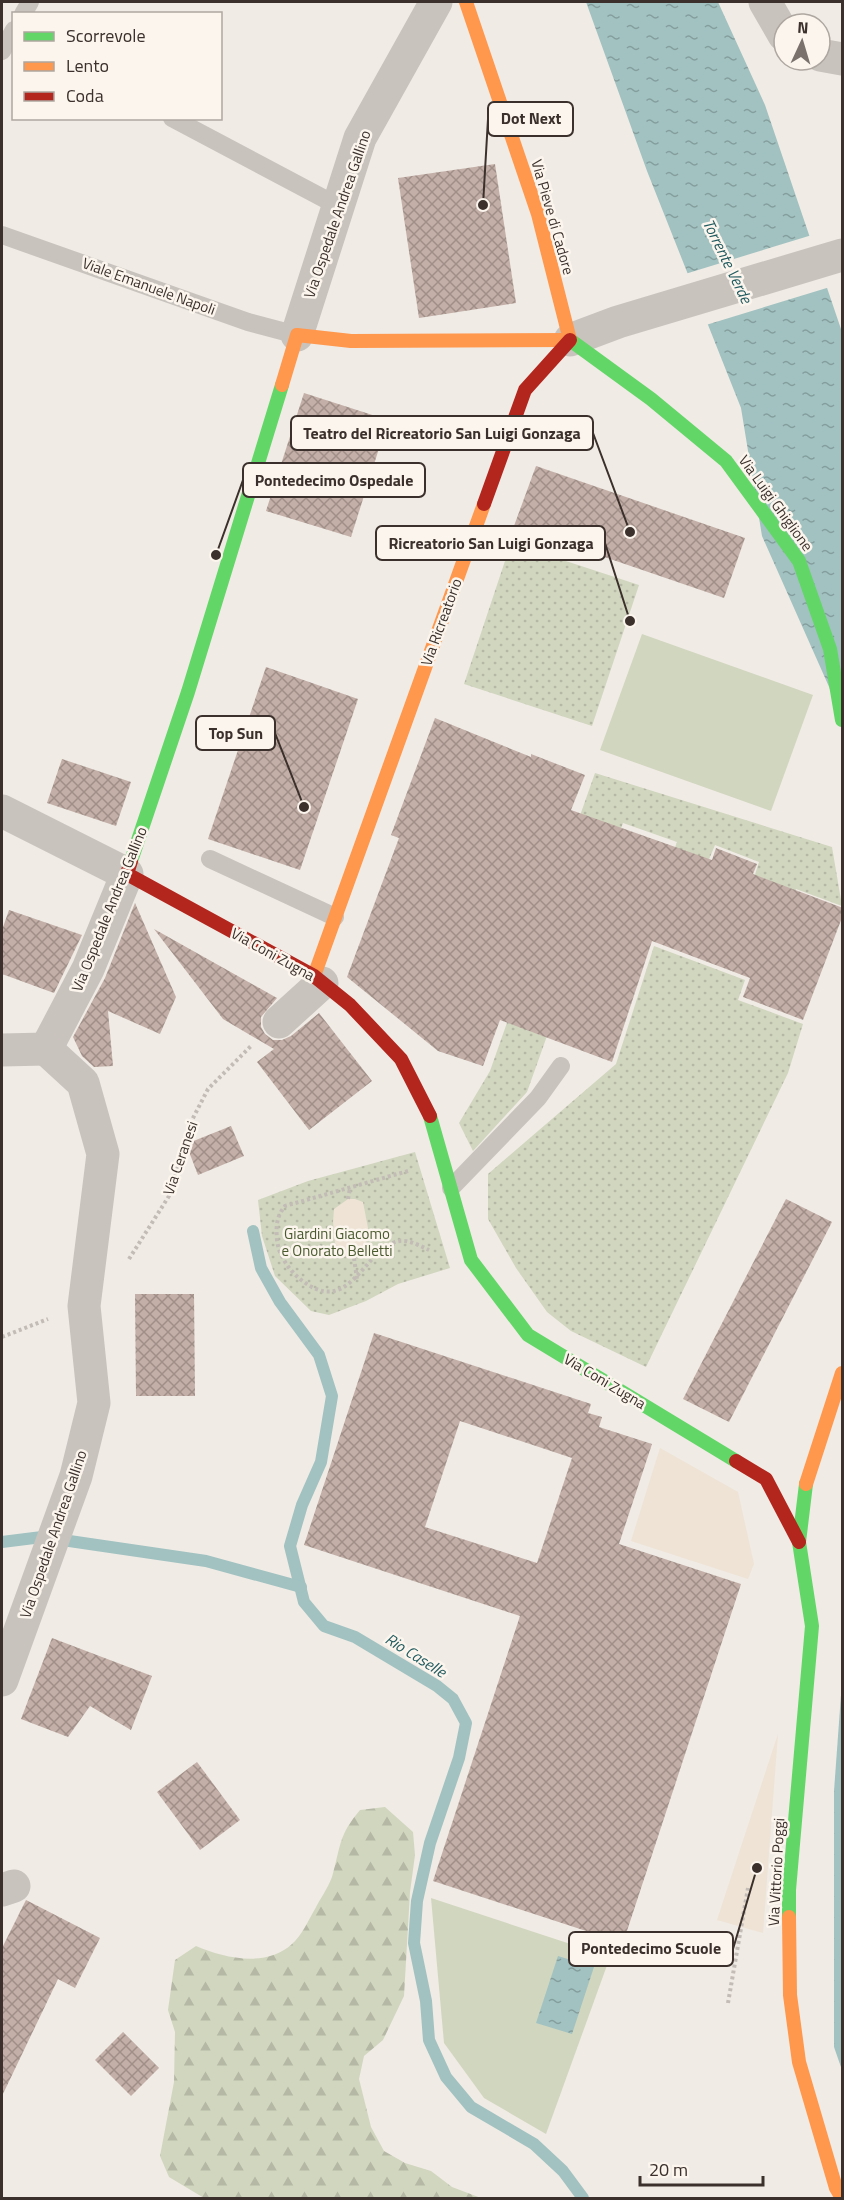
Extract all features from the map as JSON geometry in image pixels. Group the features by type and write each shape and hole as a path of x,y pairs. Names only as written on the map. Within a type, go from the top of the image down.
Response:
{"street":[{"name":"Via Ospedale Andrea Gallino","path":"2,1680 76,1476 94,1403 84,1306 103,1154 83,1083 46,1049 88,969 127,874 188,692 360,138 436,2"},
{"name":"Via Pieve di Cadore","path":"466,2 581,347"},
{"path":"297,335 351,341 581,347 618,322 843,255"},
{"name":"Via Luigi Ghiglione","path":"581,347 651,399 726,461 800,561 830,649 843,720"},
{"name":"Via Ricreatorio","path":"318,979 335,917 525,390 581,347"},
{"name":"Via Coni Zugna","path":"2,811 127,874 318,979 350,1005 401,1059 432,1120 471,1260 528,1335 765,1479 799,1542"},
{"path":"279,1022 318,979"},
{"path":"2,1050 46,1049"},
{"path":"799,1542 807,1475 843,1373"},
{"name":"Via Vittorio Poggi","path":"799,1542 812,1626 789,1890 790,1995 799,2062 836,2188 842,2199"}],"lane":[{"path":"2,51 12,34"},
{"path":"176,120 338,206"},
{"name":"Viale Emanuele Napoli","path":"2,235 248,322 297,335"},
{"path":"210,859 335,917"},
{"path":"451,1188 538,1098 561,1066"}],"path":[{"name":"Via Ceranesi","path":"124,1264 132,1256 169,1196 192,1120 208,1089 279,1022"},
{"path":"433,1252 405,1239 393,1243 382,1251 357,1279 339,1289 322,1291 301,1280 285,1263 278,1245 276,1227 279,1213 285,1206 444,1161"},
{"path":"348,1199 350,1187"},
{"path":"354,1258 357,1279"},
{"path":"2,1337 84,1306"},
{"path":"728,2002 741,1927"}],"green space":[{"path":"511,543 639,585 592,726 464,684"},
{"path":"642,634 813,695 771,811 600,750"},
{"path":"595,773 832,847 842,906 796,889 792,899 752,884 759,862 715,845 705,869 672,856 677,842 623,823 527,1092 473,1151 459,1123 490,1071"},
{"path":"654,946 745,980 738,1000 803,1024 788,1073 646,1367 571,1331 547,1312 516,1268 488,1219 488,1174 616,1064"},
{"name":"Giardini Giacomo e Onorato Belletti","path":"415,1152 450,1268 398,1284 366,1301 329,1315 311,1311 275,1276 262,1236 258,1200 308,1181"},
{"path":"385,1807 413,1832 415,1855 410,1892 404,1996 383,2040 364,2056 359,2079 371,2127 384,2151 405,2163 431,2171 452,2187 481,2198 204,2198 169,2177 160,2156 174,2082 175,2032 168,2010 175,1960 196,1946 232,1957 258,1958 270,1956 292,1944 305,1928 332,1877 341,1842 353,1819 360,1810"},
{"path":"431,1898 610,1957 546,2134 484,2098 444,2043"}],"shaded area":[{"path":"348,1199 363,1202 368,1228 363,1254 354,1258 343,1256 335,1243 333,1222 334,1209"},
{"path":"660,1448 738,1492 754,1564 748,1579 631,1541"},
{"path":"778,1734 769,1852 763,1933 717,1920"}],"water":[{"name":"Torrente Verde","path":"586,2 718,2 765,105 842,332 842,716 762,536 741,408 647,171"},
{"path":"842,1681 842,2070 834,2047 834,1791"},
{"path":"558,1956 594,1967 572,2034 536,2023"}],"pier":[{"path":"812,235 830,287 706,325 685,274"}],"building":[{"path":"495,164 516,303 419,318 398,178"},
{"path":"304,393 388,420 351,537 266,511"},
{"path":"536,466 745,538 724,598 514,526"},
{"path":"266,667 358,699 300,870 208,839"},
{"path":"435,718 531,757 531,754 585,775 571,810 712,860 716,848 757,864 753,874 843,908 843,915 803,1020 743,997 750,978 652,941 612,1062 500,1020 483,1066 438,1051 347,977 399,838 391,835"},
{"path":"62,759 131,782 116,826 47,803"},
{"path":"135,903 176,997 160,1034 108,1011 113,1066 94,1067 82,1056 73,1037 105,978"},
{"path":"9,910 82,935 54,993 2,974 2,930"},
{"path":"154,929 277,998 261,1017 261,1027 265,1034 273,1040 282,1040 291,1036 319,1013 372,1081 309,1130 257,1062 274,1049 223,1019"},
{"path":"231,1126 244,1156 198,1175 186,1144"},
{"path":"786,1199 832,1222 729,1422 683,1399"},
{"path":"135,1294 194,1294 195,1396 136,1396"},
{"path":"374,1333 591,1404 588,1413 602,1417 599,1427 652,1444 619,1544 741,1584 623,1943 433,1881 520,1616 304,1545","holes":["460,1421 572,1458 537,1563 425,1527"]},
{"path":"52,1638 152,1676 131,1730 90,1706 68,1737 21,1719"},
{"path":"197,1762 240,1820 200,1850 157,1792"},
{"path":"26,1900 100,1938 75,1988 58,1979 2,2096 2,1948"},
{"path":"123,2032 159,2068 131,2096 95,2060"}],"waterway":[{"name":"Rio Caselle","path":"253,1231 261,1268 280,1302 319,1355 332,1396 321,1462 302,1505 290,1546 304,1602 324,1626 355,1637 437,1686 453,1699 466,1723 459,1758 430,1843 417,1901 414,1943 426,2001 429,2040 446,2077 471,2107 534,2144 563,2171 583,2198"},
{"path":"2,1542 42,1537 206,1561 301,1587"}],"traffic: fast":[{"path":"570,340 651,399 726,461 799,561 830,649 842,720"},
{"path":"131,861 188,692 282,385"},
{"path":"430,1116 471,1260 528,1335 736,1461"},
{"path":"789,1917 789,1890 812,1626 799,1542 806,1484"}],"traffic: slow":[{"path":"466,2 538,214 570,340"},
{"path":"282,385 297,335 351,341 570,340"},
{"path":"314,976 484,504"},
{"path":"806,1484 842,1373"},
{"path":"789,1917 790,1995 799,2062 836,2188 842,2198"}],"traffic: jam":[{"path":"484,504 525,390 570,340"},
{"path":"131,861 127,874 314,976 350,1005 401,1059 430,1116"},
{"path":"736,1461 766,1479 799,1542"}],"place":[{"name":"Dot Next","path":"483,205"},
{"name":"Teatro del Ricreatorio San Luigi Gonzaga","path":"630,532"},
{"name":"Pontedecimo Ospedale","path":"216,555"},
{"name":"Ricreatorio San Luigi Gonzaga","path":"630,621"},
{"name":"Top Sun","path":"304,807"},
{"name":"Pontedecimo Scuole","path":"757,1868"}]}
